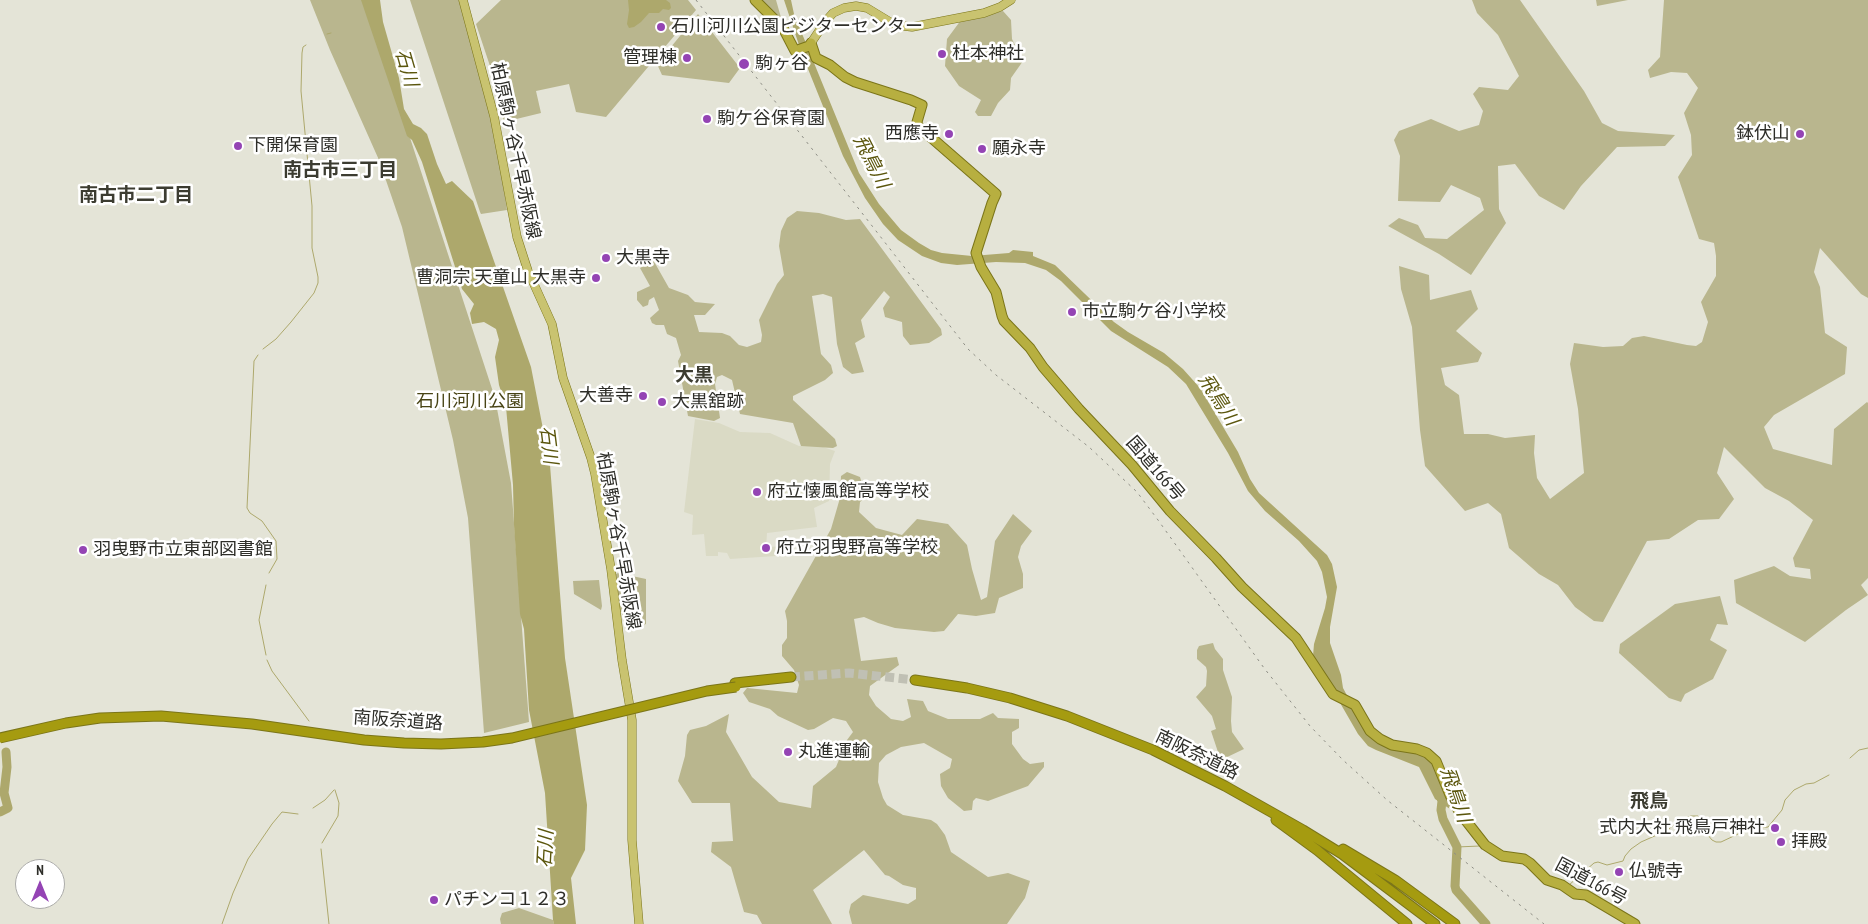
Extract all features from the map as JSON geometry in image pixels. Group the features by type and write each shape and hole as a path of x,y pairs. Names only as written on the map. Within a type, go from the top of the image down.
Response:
{"highway":[{"path":"755,0 783,28 795,51 809,44"},
{"name":"国道166号","path":"809,44 816,58 830,65 845,77 922,105 917,122 918,126 996,194 978,242 977,255 980,266 996,292 1004,321 1030,348 1079,409 1132,464 1170,511 1242,587 1296,638 1333,694 1355,705 1370,731 1380,739 1392,745 1417,749 1427,753 1436,761 1450,795 1460,813 1485,845 1502,856 1524,859 1547,880 1575,894 1586,895 1635,924"},
{"name":"南阪奈道路","path":"2,737 64,720 161,713 213,715 404,741 441,742 483,739 555,725 705,688 791,679"},
{"name":"南阪奈道路","path":"915,682 1009,701 1066,717 1152,753 1262,808 1342,854 1435,924"},
{"path":"1262,808 1317,850 1406,924"},
{"path":"1262,808 1358,857 1395,880 1455,924"},
{"name":"南阪奈道路","path":"1262,808 1341,856 1385,887 1430,924"}],"main road":[{"name":"柏原駒ヶ谷千早赤阪線","path":"463,0 494,116 517,237 528,271 552,324 563,378 595,474 611,569 622,660 632,720 632,840 639,924"},
{"path":"809,44 825,22 833,14 844,8 856,6 867,8 895,25 912,27 984,13 1000,8 1011,0"}],"shaded area":[{"path":"361,0 380,0 383,22 399,78 404,109 413,124 427,134 446,184 452,181 473,201 531,367 550,465 565,658 587,805 585,850 571,878 576,924 554,924 553,920 545,793 529,710 524,629 520,614 513,485 506,407 499,385 495,357 499,340 496,329 484,322 472,324 470,313 474,304 462,289 422,162 412,140 407,136"},
{"path":"628,0 666,0 670,3 671,8 669,10 663,9 659,13 649,13 641,22 629,28 627,24"},
{"path":"784,0 791,0 794,14 859,173 879,204 901,230 931,250 942,253 972,256 1009,253 1013,250 1033,252 1033,256 1055,265 1114,322 1164,353 1183,369 1200,388 1238,452 1250,479 1259,493 1327,555 1332,564 1337,587 1330,627 1330,643 1341,675 1343,688 1365,729 1420,753 1433,762 1453,811 1435,799 1419,767 1368,746 1358,734 1313,656 1314,644 1327,597 1322,572 1317,561 1299,541 1265,511 1248,491 1228,453 1186,384 1168,367 1111,331 1061,281 1046,270 1025,263 996,262 957,265 941,263 922,256 898,240 883,224 865,198 843,156 802,54"},
{"name":"府立懐風館高等学校","path":"695,419 719,423 740,432 770,433 799,446 820,446 835,451 830,464 829,501 814,508 817,527 767,533 766,547 789,546 791,555 730,559 727,553 718,552 718,556 706,556 704,534 692,535 693,515 684,512"}],"green space":[{"name":"石川河川公園","path":"310,0 365,0 495,398 511,483 529,722 484,733 468,518 453,440 402,227 379,160"},
{"path":"410,0 461,0 495,131 507,210 481,214 480,212"},
{"path":"501,0 688,0 696,10 606,117 576,112 569,84 536,91 541,113 504,122 492,72 476,24"},
{"path":"760,0 776,0 782,21"},
{"path":"1472,0 1520,0 1584,91 1602,123 1618,131 1675,135 1665,146 1617,147 1581,186 1564,210 1539,196 1515,164 1498,166 1499,209 1506,223 1471,275 1439,254 1388,226 1399,218 1418,225 1425,238 1447,239 1484,210 1480,198 1451,185 1440,202 1398,201 1400,156 1394,140 1399,131 1431,119 1459,131 1479,125 1483,111 1473,94 1479,87 1508,90 1519,76 1498,35 1477,13"},
{"path":"1596,0 1628,0 1597,6"},
{"path":"1664,0 1868,0 1868,298 1861,294 1820,248 1814,272 1820,287 1825,333 1847,347 1845,374 1774,415 1764,427 1773,449 1832,465 1834,429 1868,403 1868,578 1861,585 1868,595 1805,642 1736,603 1734,580 1774,566 1790,576 1811,579 1810,569 1795,567 1793,558 1813,520 1789,501 1765,488 1724,447 1717,473 1734,499 1719,519 1698,520 1669,539 1647,541 1603,622 1594,621 1575,607 1558,585 1539,574 1509,548 1501,514 1488,503 1465,511 1425,466 1420,430 1412,327 1401,289 1399,266 1429,275 1430,300 1471,290 1478,309 1456,331 1482,353 1478,362 1441,368 1445,385 1459,395 1464,434 1488,434 1505,438 1535,435 1534,453 1537,478 1550,499 1584,473 1578,409 1570,364 1574,343 1603,347 1623,346 1632,338 1644,336 1696,346 1702,342 1708,322 1701,302 1716,276 1716,256 1714,243 1699,239 1678,177 1692,155 1691,135 1684,113 1698,88 1687,73 1671,72 1650,78 1648,70 1660,57"},
{"path":"1003,11 1011,20 1012,39 1023,61 1011,78 1010,90 998,103 991,116 978,116 975,112 981,100 959,86 945,66 947,39 961,20"},
{"path":"698,14 740,68 729,83 662,75 657,64"},
{"path":"797,211 819,213 846,220 860,219 941,329 942,335 929,343 910,345 903,336 902,322 885,317 883,308 890,297 884,291 861,320 865,337 855,343 864,372 852,374 843,367 837,344 832,297 823,294 812,296 821,354 831,365 833,373 825,380 793,396 793,400 835,439 837,446 833,448 801,446 793,423 740,414 732,380 722,375 717,377 715,384 720,418 714,421 688,416 678,361 681,355 676,338 667,334 664,325 652,323 650,318 659,310 654,297 649,300 648,305 643,307 637,300 637,292 650,286 640,268 646,265 637,250 644,246 669,288 688,295 695,302 715,304 705,315 694,315 699,332 722,333 730,336 739,345 747,347 761,342 762,335 759,320 777,284 784,275 779,246 781,231 787,218"},
{"path":"847,472 860,477 866,497 860,502 859,512 876,528 902,535 917,519 948,524 967,545 981,600 987,597 995,541 1013,514 1032,531 1021,546 1018,557 1023,574 1023,588 999,598 995,613 976,616 958,614 944,631 934,632 895,628 864,617 854,619 861,661 897,657 899,665 870,686 869,695 876,706 891,719 903,721 911,717 907,699 923,701 928,711 948,719 980,719 993,713 998,718 1019,719 1019,728 1012,732 1012,744 1023,759 1030,764 1044,762 1044,767 1028,786 988,801 976,798 973,801 972,810 964,811 948,798 941,786 940,774 950,768 952,759 924,743 901,747 886,755 879,763 878,782 887,805 903,815 931,820 937,824 945,835 951,852 988,877 1008,873 1030,881 1025,898 1007,924 852,924 849,912 851,904 863,895 908,904 916,899 916,888 903,885 885,875 864,850 813,890 832,924 762,924 757,915 744,912 731,867 711,852 712,842 733,841 730,803 692,803 678,781 685,756 687,735 690,730 706,726 729,714 726,732 752,777 779,802 811,808 813,786 836,767 847,740 853,732 846,721 833,718 814,729 808,730 778,716 770,709 749,702 743,693 747,688 797,693 799,685 794,670 782,656 782,645 787,638 785,611 831,529 840,498 841,476"},
{"path":"616,574 646,579 646,624 626,631 622,612 619,612"},
{"path":"599,580 601,610 574,594 573,581"},
{"path":"1720,596 1728,625 1717,624 1710,640 1727,650 1713,679 1685,694 1681,702 1669,698 1619,653 1620,644 1675,604"},
{"path":"1213,643 1223,659 1223,670 1232,697 1232,732 1244,749 1223,759 1220,758 1211,731 1216,729 1212,716 1196,697 1206,686 1207,671 1206,667 1197,659 1197,650 1199,646"},
{"path":"519,908 553,920 554,924 501,924 502,913"}],"waterway":[{"path":"327,34 331,33"},
{"path":"263,349 276,339 291,322 314,293 318,283 312,248 312,206 301,91 302,53 303,47 306,45"},
{"path":"258,355 254,361 247,508 250,513 262,521 276,541 277,559 269,573"},
{"path":"266,585 259,620 266,655"},
{"path":"267,660 272,671 309,721"},
{"path":"1850,758 1859,750 1868,748"},
{"path":"0,812 8,808 4,793 7,767 6,752"},
{"path":"1569,885 1594,863 1598,862 1607,865 1623,861 1631,849 1641,842 1666,831 1682,819 1691,816 1698,816 1707,834 1716,842 1721,842 1753,829 1768,827 1782,810 1785,800 1794,790 1829,775"},
{"path":"313,808 325,800 334,790"},
{"path":"322,843 338,816 339,803 335,790"},
{"name":"飛鳥川","path":"1439,793 1442,801 1443,819 1457,847 1456,890 1486,924"},
{"path":"222,924 248,859 272,824 282,812 298,814"},
{"path":"1457,847 1480,846"},
{"path":"321,849 329,924"}],"tunnel":[{"path":"791,677 849,673 915,680"}],"railway":[{"path":"696,0 968,349 996,375 1089,447 1137,492 1264,668 1310,726 1343,760 1387,800 1544,924"}],"place":[{"name":"石川河川公園ビジターセンター","path":"661,27"},
{"name":"杜本神社","path":"942,54"},
{"name":"管理棟","path":"687,58"},
{"name":"駒ヶ谷","path":"744,64"},
{"name":"駒ケ谷保育園","path":"707,119"},
{"name":"西應寺","path":"949,134"},
{"name":"鉢伏山","path":"1800,134"},
{"name":"下開保育園","path":"238,146"},
{"name":"願永寺","path":"982,149"},
{"name":"大黒寺","path":"606,258"},
{"name":"曹洞宗 天童山 大黒寺","path":"596,278"},
{"name":"市立駒ケ谷小学校","path":"1072,312"},
{"name":"大善寺","path":"643,396"},
{"name":"大黒舘跡","path":"662,402"},
{"name":"府立懐風館高等学校","path":"757,492"},
{"name":"府立羽曳野高等学校","path":"766,548"},
{"name":"羽曳野市立東部図書館","path":"83,550"},
{"name":"丸進運輸","path":"788,752"},
{"name":"式内大社 飛鳥戸神社","path":"1775,828"},
{"name":"拝殿","path":"1781,842"},
{"name":"仏號寺","path":"1619,872"},
{"name":"パチンコ１２３","path":"434,900"}],"district":[{"name":"南古市三丁目","path":"340,171"},
{"name":"南古市二丁目","path":"136,196"},
{"name":"大黒","path":"694,376"},
{"name":"飛鳥","path":"1649,802"}],"water label":[{"name":"石川","path":"406,68"},
{"name":"石川","path":"548,445"},
{"name":"石川","path":"546,849"}]}
